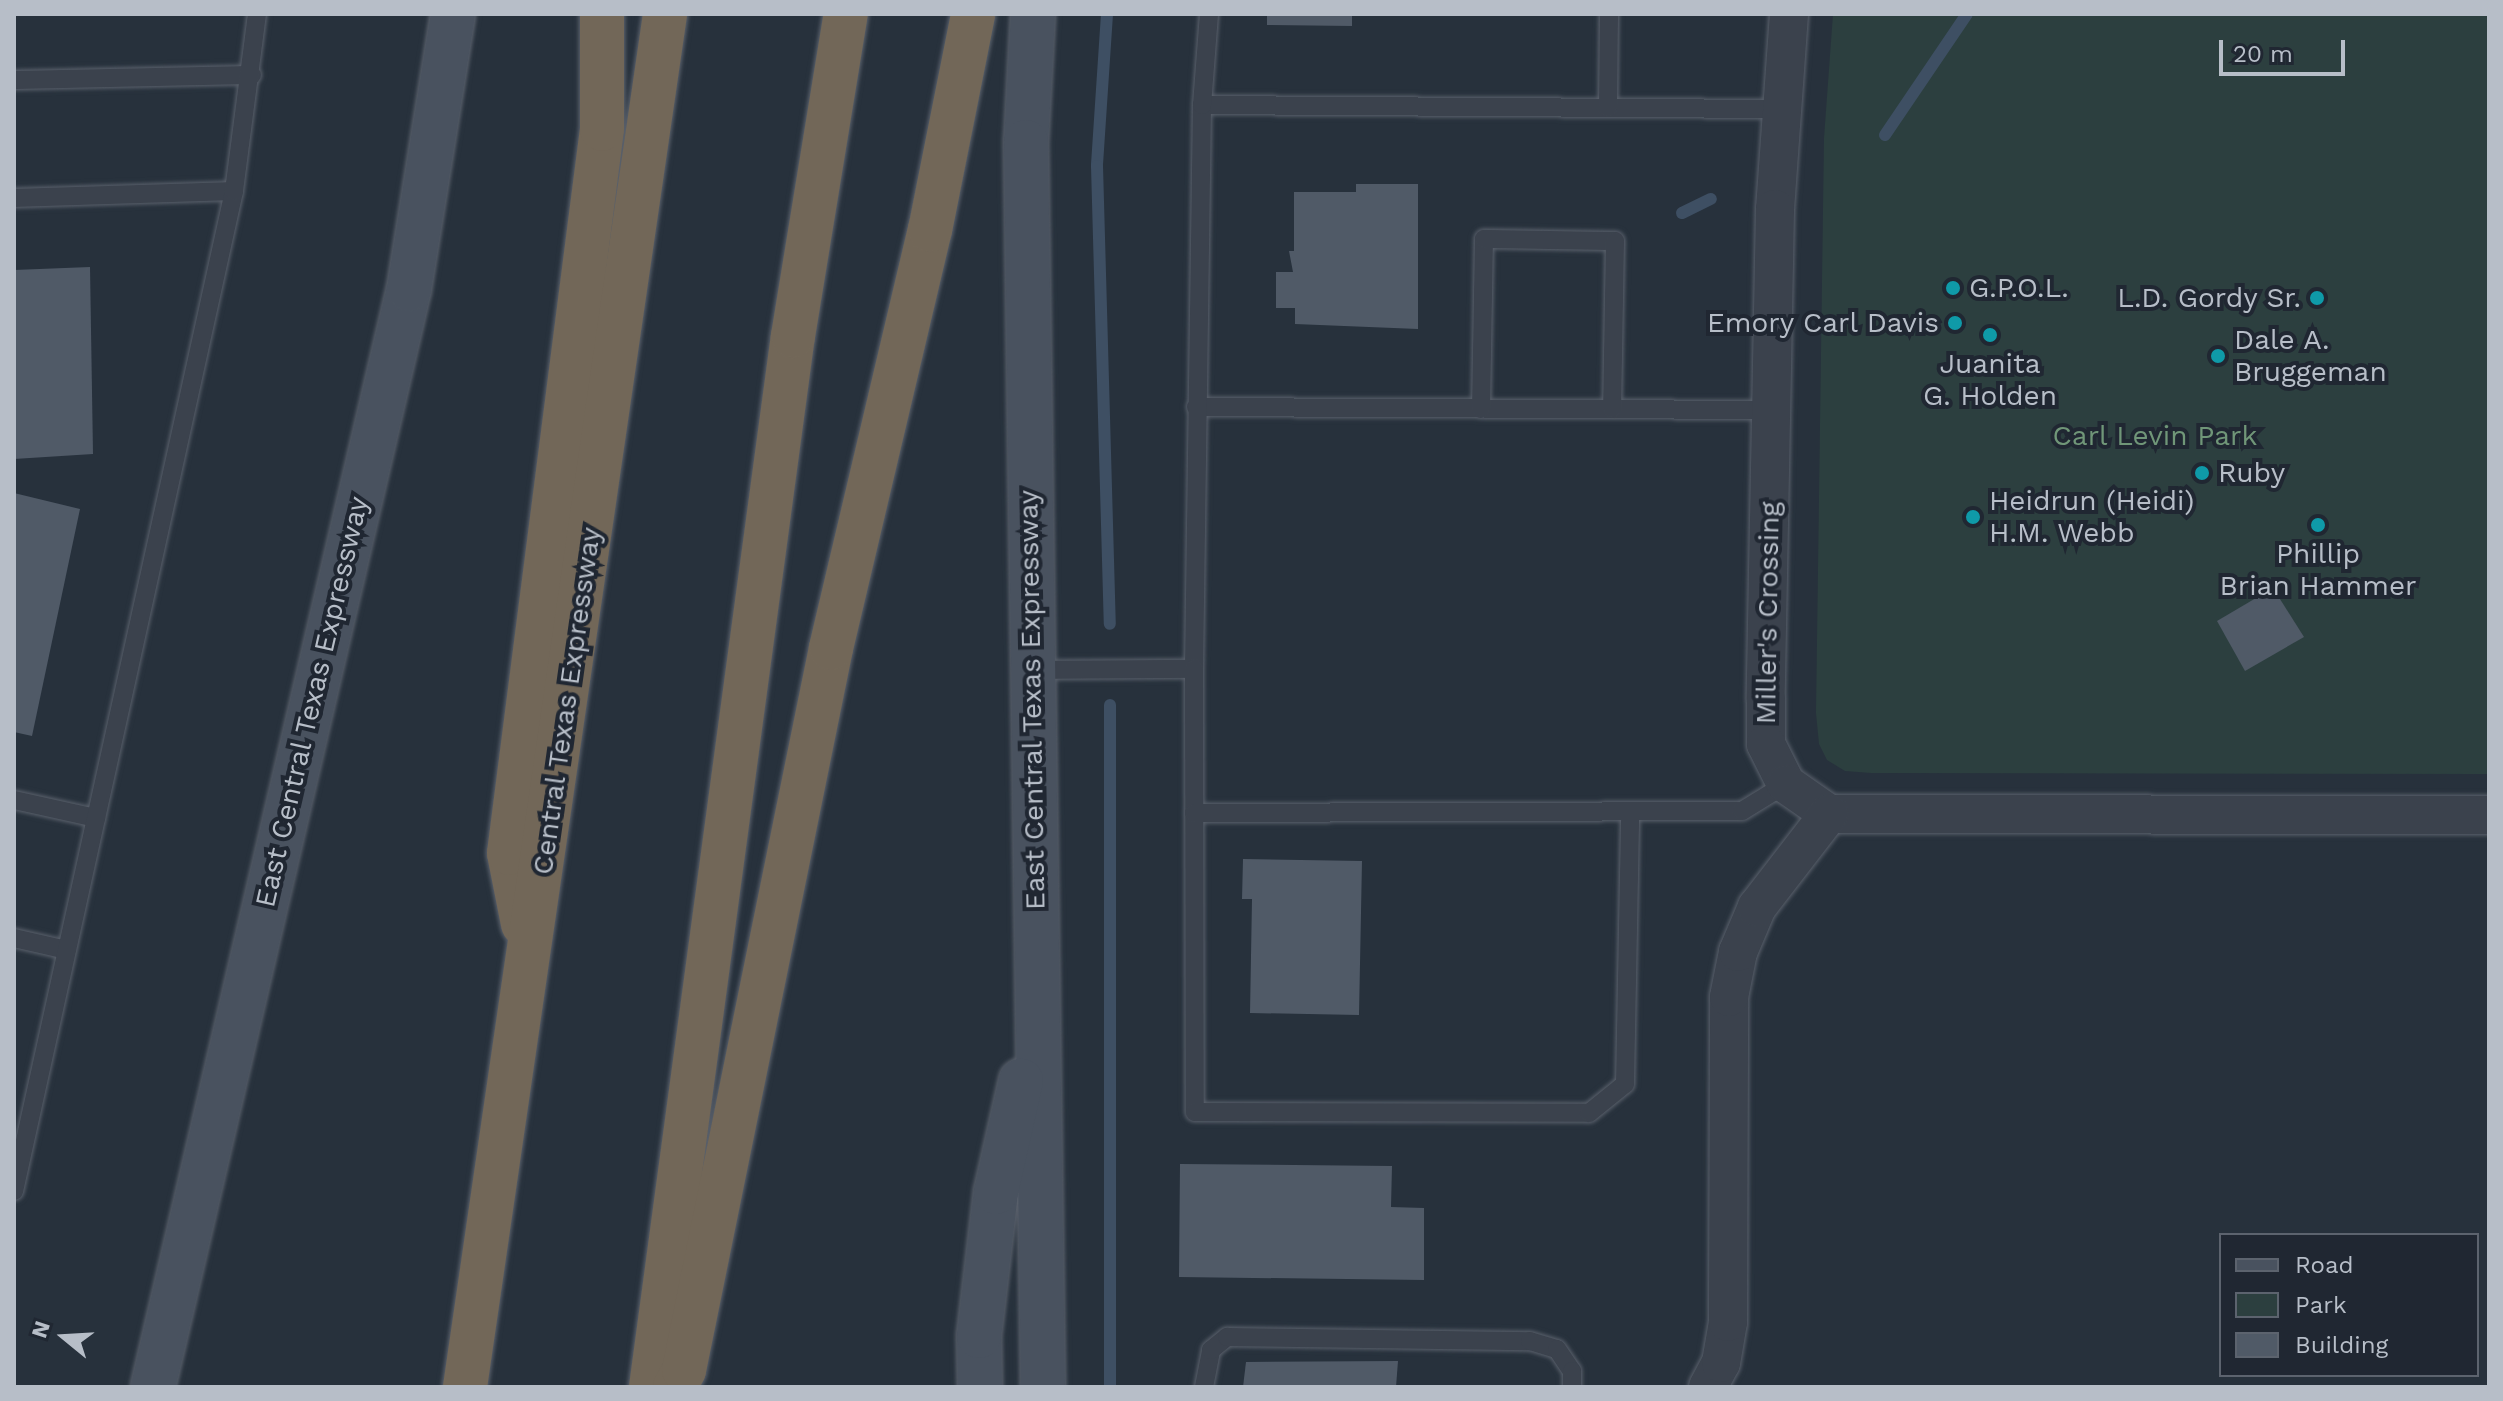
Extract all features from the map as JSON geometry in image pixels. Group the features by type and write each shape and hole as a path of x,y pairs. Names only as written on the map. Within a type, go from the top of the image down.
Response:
{"highway":[{"path":"529,957 509,853 602,129 602,14"},
{"name":"Central Texas Expressway","path":"465,1387 665,14"},
{"path":"651,1387 793,336 846,14"},
{"path":"675,1387 684,1370 831,648 930,230 973,14"}],"main road":[{"name":"East Central Texas Expressway","path":"153,1387 409,289 453,14"},
{"name":"East Central Texas Expressway","path":"1033,14 1026,142 1043,1387"},
{"path":"980,1387 979,1336 996,1192 1037,1012"}],"street":[{"name":"Miller's Crossing","path":"1789,14 1781,109 1771,410 1766,744 1786,784 1829,814"},
{"path":"1708,1387 1721,1363 1728,1322 1729,997 1738,952 1757,907 1829,814 2489,815"}],"lane":[{"path":"14,1191 23,1110 67,950 234,191 252,75 257,14"},
{"path":"1209,14 1202,105 1196,407 1195,1112 1589,1113 1625,1084 1630,815"},
{"path":"1608,108 1609,14"},
{"path":"14,80 252,75"},
{"path":"1202,105 1781,109"},
{"path":"14,198 234,191"},
{"path":"1481,409 1484,239 1615,241 1612,409"},
{"path":"1196,407 1771,410"},
{"path":"1032,670 1194,669"},
{"path":"1194,813 1630,815 1742,811 1786,784"},
{"path":"14,800 96,818"},
{"path":"14,938 67,950"},
{"path":"1204,1382 1211,1350 1227,1337 1530,1341 1557,1349 1572,1371 1572,1387"}],"green space":[{"name":"Carl Levin Park","path":"1833,14 2489,14 2489,774 1871,773 1845,771 1827,760 1819,744 1816,713 1824,138"}],"building":[{"path":"1267,14 1352,14 1352,26 1267,25"},
{"path":"1356,184 1418,184 1418,329 1295,324 1295,308 1276,308 1276,272 1293,272 1289,251 1294,251 1294,192 1356,192"},
{"path":"90,267 93,454 14,459 14,270"},
{"path":"14,493 80,509 32,736 14,732"},
{"path":"2273,588 2304,637 2245,671 2217,621"},
{"path":"1243,859 1362,861 1359,1015 1250,1013 1252,899 1242,899"},
{"path":"1180,1164 1392,1166 1391,1207 1424,1208 1424,1280 1179,1277"},
{"path":"1398,1361 1396,1387 1243,1387 1246,1362"}],"waterway":[{"path":"1107,14 1097,166 1110,624"},
{"path":"1885,135 1967,14"},
{"path":"1682,213 1711,199"},
{"path":"1110,705 1110,1387"}],"place":[{"name":"G.P.O.L.","path":"1953,288"},
{"name":"L.D. Gordy Sr.","path":"2317,298"},
{"name":"Emory Carl Davis","path":"1955,323"},
{"name":"Juanita G. Holden","path":"1990,335"},
{"name":"Dale A. Bruggeman","path":"2218,356"},
{"name":"Ruby","path":"2202,473"},
{"name":"Heidrun (Heidi) H.M. Webb","path":"1973,517"},
{"name":"Phillip Brian Hammer","path":"2318,525"}]}
